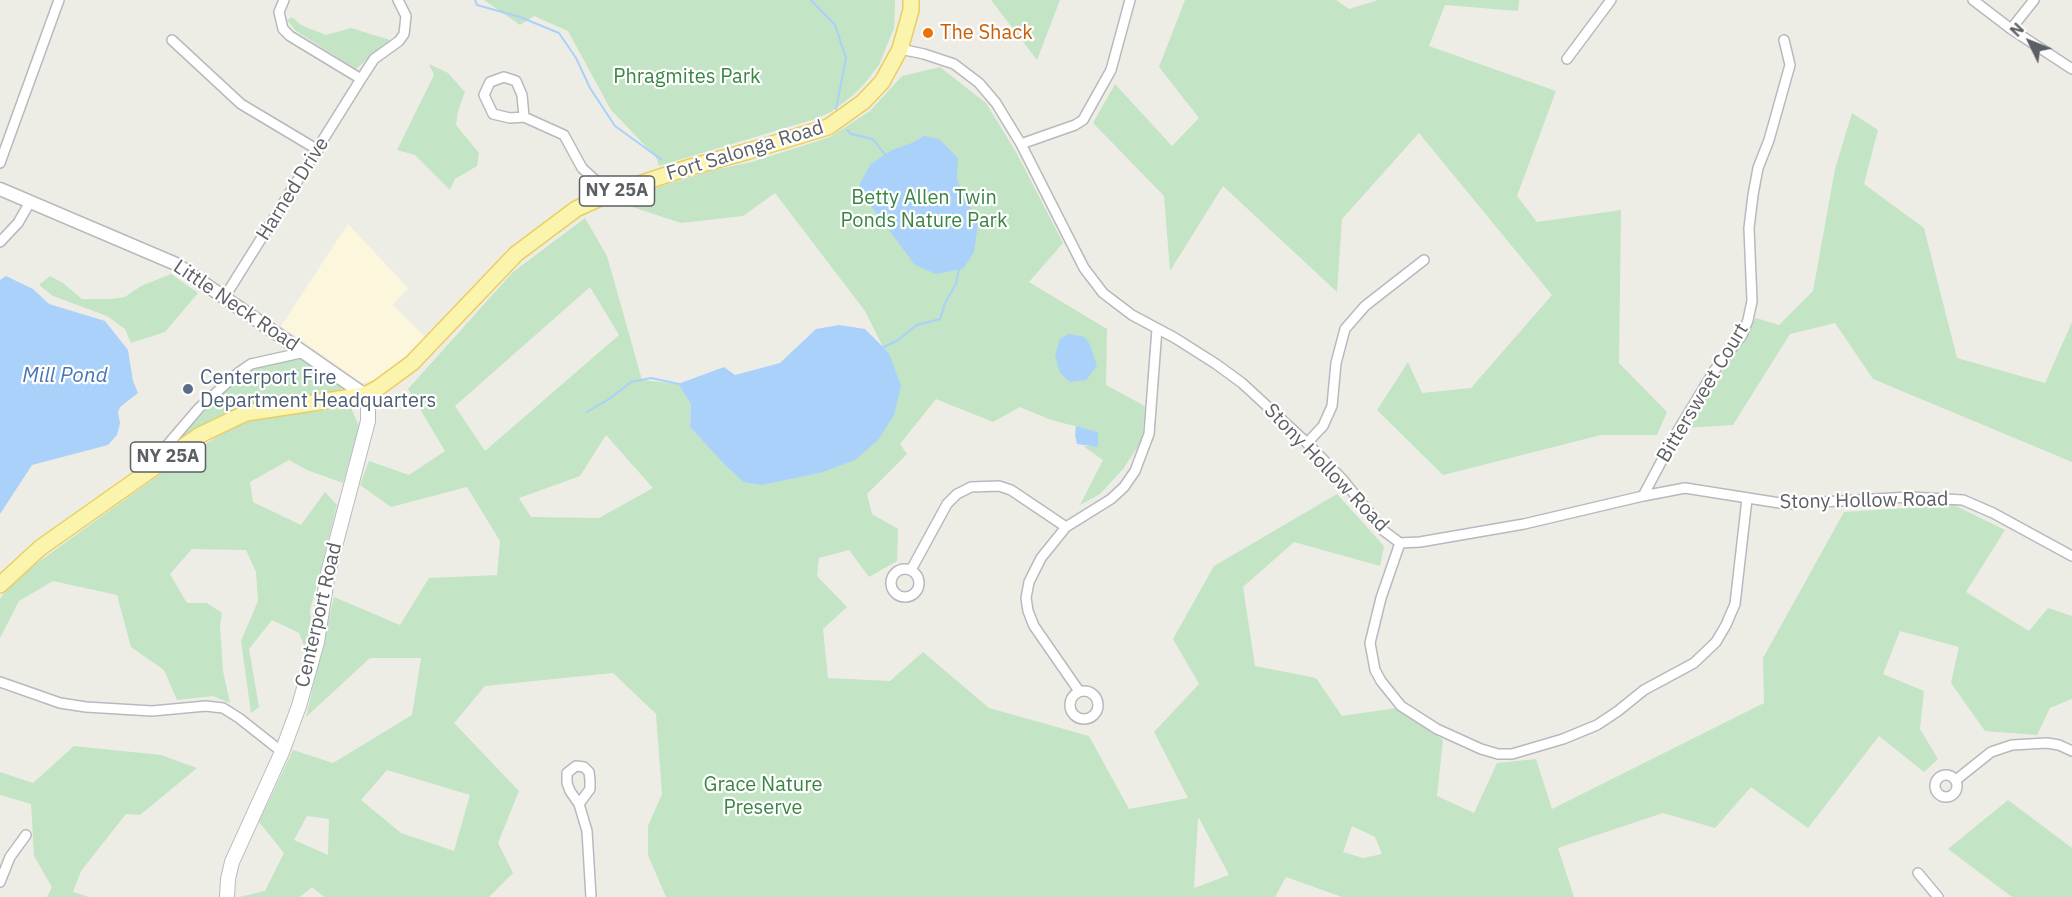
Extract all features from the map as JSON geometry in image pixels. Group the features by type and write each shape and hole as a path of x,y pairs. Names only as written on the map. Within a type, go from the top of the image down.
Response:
{"main road":[{"name":"Fort Salonga Road","path":"365,395 412,363 516,254 576,209 605,196 687,168 828,127 864,102 882,82 900,49 911,10 911,0"},
{"name":"NY 25A","path":"0,585 40,548 200,435 246,413 365,395"},
{"name":"Centerport Road","path":"227,897 232,862 282,752 299,706 317,642 328,573 368,421 368,405 365,395"}],"street":[{"path":"0,163 59,0"},
{"path":"284,0 279,12 283,29 290,36 360,79"},
{"name":"Harned Drive","path":"224,298 360,79 374,59 399,41 404,34 406,16 398,0"},
{"path":"1021,144 1076,125 1083,120 1111,70 1130,0"},
{"path":"1567,59 1611,0"},
{"path":"1973,0 2072,69"},
{"path":"2011,28 2034,0"},
{"path":"172,40 241,104 318,150"},
{"name":"Bittersweet Court","path":"1643,496 1677,432 1714,371 1742,335 1748,320 1752,301 1749,228 1753,195 1758,168 1769,140 1790,65 1785,40"},
{"name":"Stony Hollow Road","path":"900,49 954,64 979,83 996,103 1021,144 1084,268 1103,293 1132,315 1183,342 1242,383 1343,480 1384,531 1400,543 1420,543 1524,524 1685,488 1786,504 1910,497 1963,500 1993,513 2072,556"},
{"path":"524,117 522,95 516,81 504,77 490,82 484,95 493,114 510,118 524,117 564,135 582,168 595,180 605,196"},
{"name":"Little Neck Road","path":"0,189 176,264 365,395"},
{"path":"0,242 18,223 30,202"},
{"path":"1307,444 1323,426 1332,406 1336,363 1345,329 1365,306 1424,260"},
{"path":"1079,691 1034,626 1026,598 1029,582 1041,558 1066,527 1111,499 1124,487 1135,471 1149,434 1157,330"},
{"path":"157,465 164,449 199,408 238,373 251,364 305,352"},
{"path":"912,570 947,504 957,494 971,487 999,486 1011,490 1066,527"},
{"path":"1400,543 1381,598 1370,643 1375,670 1401,706 1437,729 1481,749 1498,754 1512,754 1563,739 1597,725 1644,690 1694,663 1716,642 1735,604 1747,499"},
{"path":"0,682 60,703 86,707 152,711 206,706 223,708 282,752"},
{"path":"1956,780 1990,752 2012,746 2047,743 2072,751"},
{"path":"579,804 587,831 591,897"},
{"path":"0,882 10,857 26,835"},
{"path":"1918,873 1938,897"}],"shaded area":[{"path":"348,224 408,288 393,305 425,337 381,380 362,383 281,326"}],"green space":[{"name":"Phragmites Park","path":"484,0 895,0 895,7 894,28 879,65 852,96 831,112 815,119 659,166 656,157 611,110 568,31 534,16 520,25"},
{"path":"991,0 1060,0 1037,60"},
{"path":"1185,0 1336,0 1349,9 1378,0 1519,0 1518,11 1445,5 1429,46 1556,91 1517,196 1537,222 1621,210 1619,363 1667,412 1657,435 1601,435 1443,475 1377,410 1408,362 1422,393 1471,388 1552,295 1419,133 1342,219 1337,292 1223,186 1170,271 1164,196 1093,123 1115,84 1172,146 1199,118 1159,67"},
{"path":"292,17 301,25 326,35 351,28 390,40 356,69 296,31 287,20"},
{"path":"429,64 448,73 465,92 456,125 479,153 477,166 455,179 450,190 415,155 397,150 434,75"},
{"path":"940,67 986,103 1016,152 1063,243 1029,282 1107,329 1106,385 1145,406 1142,441 1123,469 1100,494 1080,505 1103,460 1083,446 1098,446 1098,432 1051,420 1020,407 993,422 936,399 900,444 907,454 867,494 872,514 898,529 897,561 869,577 849,550 819,558 817,576 847,607 823,629 828,678 890,681 923,652 989,708 1089,736 1129,809 1188,798 1154,732 1199,684 1173,639 1214,566 1337,494 1384,546 1380,566 1294,542 1243,587 1255,666 1316,678 1342,716 1396,708 1443,740 1437,796 1474,813 1497,763 1536,759 1552,809 1764,703 1763,658 1844,512 1954,505 2005,530 1966,592 2029,631 2048,608 2072,616 2072,699 2050,708 2037,735 1985,731 1951,683 1959,647 1900,631 1883,674 1924,691 1920,729 1938,759 1924,772 1879,736 1808,828 1751,787 1715,828 1663,813 1558,848 1574,897 1342,897 1286,877 1275,897 666,897 648,855 648,826 662,794 656,714 613,673 485,686 454,723 519,791 498,843 513,873 489,897 324,897 312,887 300,897 239,897 265,891 284,853 259,822 293,750 333,763 412,715 421,658 370,658 306,717 334,597 400,625 429,578 497,575 500,541 467,487 391,507 360,485 369,461 409,475 445,451 408,389 513,272 585,218 607,256 642,380 678,384 691,404 690,427 743,482 762,485 820,473 889,353 883,347 865,311 775,193 743,216 681,223 614,201 713,170 752,162 830,137 870,111 902,76","holes":["590,287 619,335 485,451 455,406","606,435 653,488 599,518 531,517 519,498 580,476","387,770 470,795 454,851 401,833 361,800","307,816 329,819 328,855 294,840","1199,818 1229,875 1194,888 1198,819","1352,826 1375,837 1382,854 1363,858 1343,852"]},
{"path":"1852,113 1878,130 1864,184 1924,228 1957,358 2045,383 2072,322 2072,462 1873,379 1835,323 1790,334 1733,425 1687,428 1756,318 1779,325 1813,291 1835,169"},
{"path":"171,274 198,293 165,332 131,343 125,329 107,316 53,296 39,285 50,276 63,283 82,299 111,299 125,297 141,286"},
{"path":"300,357 342,384 341,395 285,402 165,452 199,411 251,367"},
{"path":"351,408 359,426 343,483 307,470 289,460 250,482 253,502 301,525 325,492 337,505 310,611 312,627 306,651 299,633 272,620 249,649 259,707 251,713 241,641 258,601 256,572 246,550 192,549 170,574 187,603 207,603 222,613 220,625 223,671 230,703 213,696 177,700 164,670 131,647 117,595 53,581 19,601 0,638 0,599 12,581 166,470 229,429 260,417"},
{"path":"74,746 161,755 197,768 140,815 126,814 81,871 73,892 89,897 47,897 52,887 34,856 31,804 0,795 0,772 33,783"},
{"path":"2008,800 2072,848 2072,897 2012,897 1948,849"}],"water":[{"path":"924,136 939,139 958,158 957,180 978,223 974,252 963,269 936,274 915,265 860,191 860,183 871,164 892,150"},
{"name":"Mill Pond","path":"6,276 33,289 49,304 105,321 128,350 133,381 138,393 120,407 117,435 108,445 32,465 0,514 0,280"},
{"path":"839,325 865,329 889,353 901,386 894,415 878,440 855,460 820,473 762,485 743,482 690,427 691,404 678,384 724,367 735,375 780,363 816,329"},
{"path":"1069,334 1085,337 1090,345 1097,366 1086,380 1070,382 1060,373 1055,355 1060,339"},
{"path":"1076,426 1098,432 1098,447 1077,444"}],"waterway":[{"path":"475,0 477,5 520,17 559,33 576,58 590,88 615,126 662,160"},
{"path":"811,0 835,25 846,58 836,109"},
{"path":"847,130 851,134 873,139 886,156"},
{"path":"882,348 898,340 917,325 940,319 945,303 956,284 959,269"},
{"path":"587,412 631,382 651,378 679,384"}],"place":[{"name":"The Shack","path":"928,33"},
{"name":"Centerport Fire Department Headquarters","path":"188,389"}],"park label":[{"name":"Betty Allen Twin Ponds Nature Park","path":"924,210"},
{"name":"Grace Nature Preserve","path":"763,796"}]}
